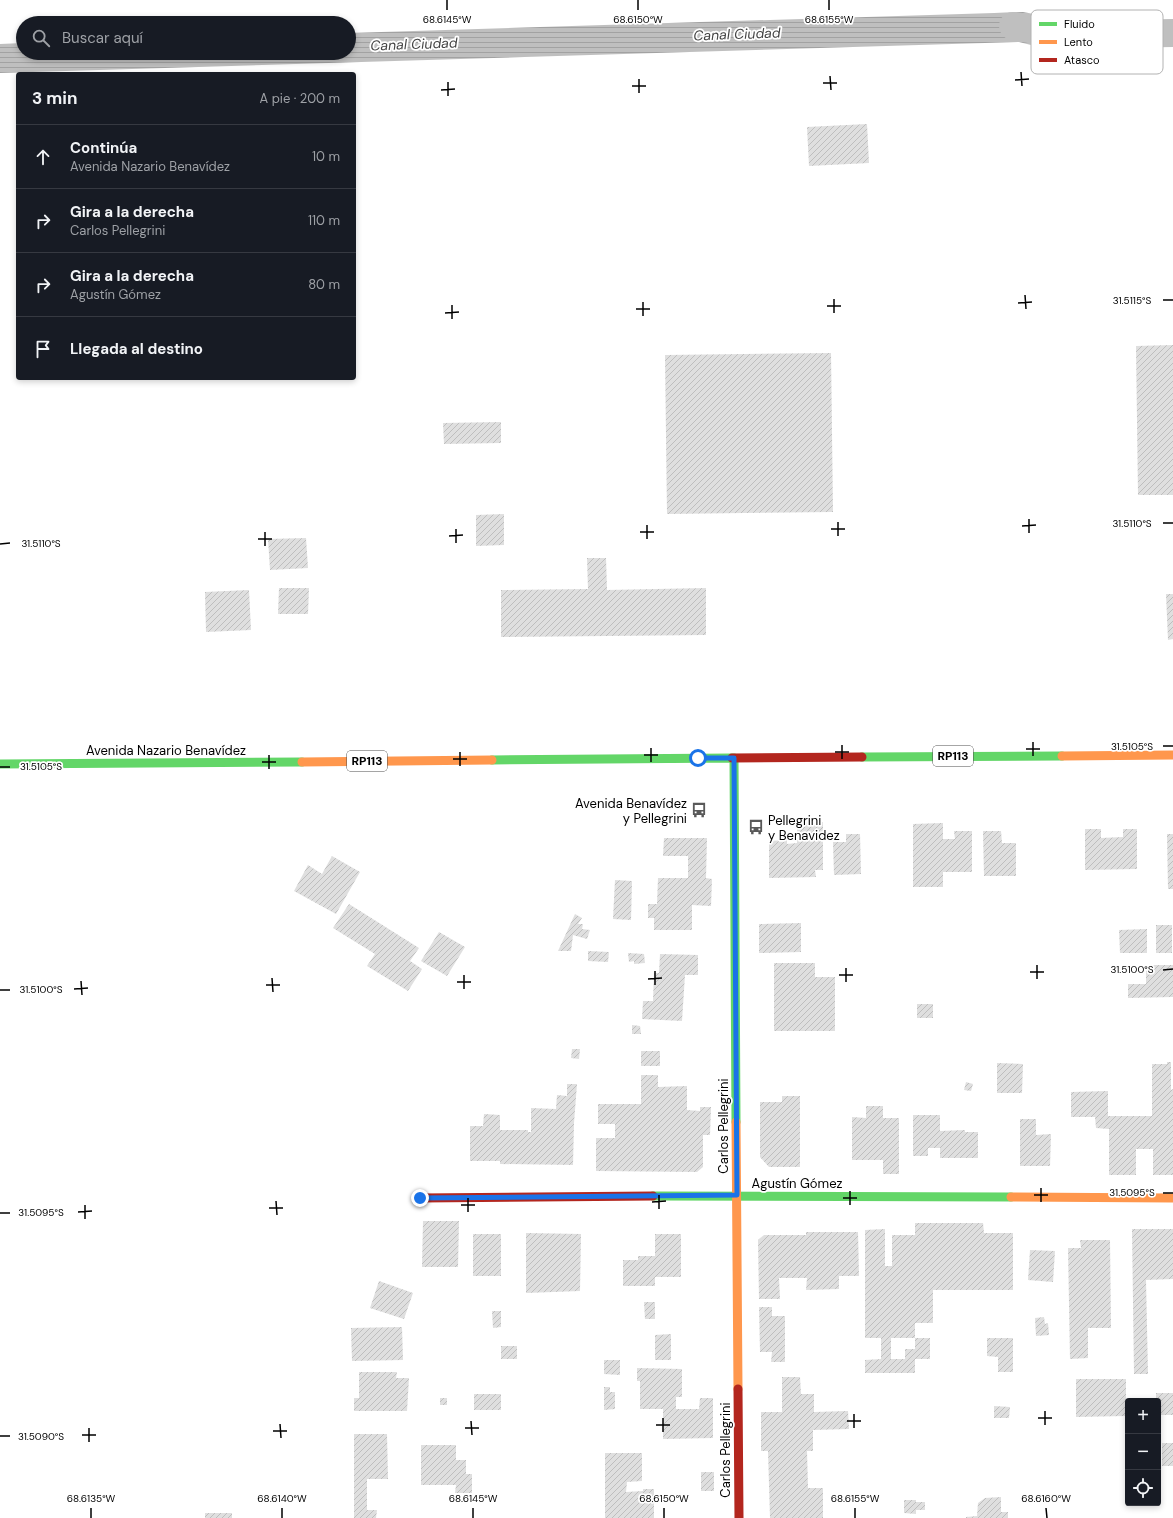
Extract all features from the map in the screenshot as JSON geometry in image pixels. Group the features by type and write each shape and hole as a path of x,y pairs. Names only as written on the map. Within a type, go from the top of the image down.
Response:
{"street":[{"name":"Avenida Nazario Benavídez","path":"0,764 1173,755"},
{"name":"Carlos Pellegrini","path":"734,758 739,1518"},
{"name":"Agustín Gómez","path":"420,1198 737,1195 1173,1198"}],"water":[{"path":"1023,12 1031,13 1031,45 1019,42 0,73 0,44 16,43 16,60 356,60 356,33"}],"building":[{"path":"867,124 869,163 809,166 807,127"},
{"path":"1173,345 1173,495 1138,495 1136,346"},
{"path":"831,353 833,512 667,514 665,355"},
{"path":"501,422 501,443 444,444 443,423"},
{"path":"504,514 504,545 476,546 476,515"},
{"path":"306,538 308,568 270,570 268,539"},
{"path":"587,558 606,558 607,590 706,588 706,635 501,637 501,590 588,589"},
{"path":"279,588 309,588 308,614 278,614"},
{"path":"249,590 251,630 206,632 205,592"},
{"path":"1166,594 1173,594 1173,639 1168,640"},
{"path":"823,822 823,870 815,870 816,877 769,878 769,841 787,840 787,844 797,843 797,823"},
{"path":"943,823 943,839 955,839 954,831 972,831 972,872 943,872 943,887 913,887 913,824"},
{"path":"1085,829 1101,829 1101,838 1123,837 1123,829 1137,829 1137,869 1085,870"},
{"path":"983,831 1001,831 1002,843 1016,843 1016,876 984,876"},
{"path":"846,834 860,834 861,874 834,875 833,842 846,842"},
{"path":"1167,834 1173,834 1173,889 1168,889"},
{"path":"664,838 707,838 706,878 712,879 711,906 692,905 692,930 654,930 654,918 648,918 648,904 657,904 658,878 688,878 688,856 663,856"},
{"path":"332,856 360,872 336,914 294,891 308,865 322,874"},
{"path":"615,880 632,881 631,920 613,919"},
{"path":"349,904 419,948 410,961 422,969 408,991 367,966 375,954 333,928"},
{"path":"575,914 582,918 578,924 583,924 582,929 590,930 587,939 573,935 571,951 558,951"},
{"path":"801,923 801,952 759,953 759,924"},
{"path":"1156,925 1172,925 1172,953 1156,953"},
{"path":"1147,929 1147,953 1120,953 1119,930"},
{"path":"439,932 465,947 447,976 421,961"},
{"path":"588,951 609,952 608,962 588,961"},
{"path":"628,953 644,954 645,963 634,964 634,961 629,962"},
{"path":"660,954 698,955 698,975 685,975 682,1021 642,1019 643,1001 653,1001 654,973 659,973"},
{"path":"774,963 815,963 815,977 835,977 835,1031 774,1031"},
{"path":"1146,965 1173,965 1173,997 1128,998 1128,984 1146,984"},
{"path":"917,1004 933,1004 933,1018 917,1018"},
{"path":"632,1025 640,1026 641,1034 632,1034"},
{"path":"572,1049 580,1049 579,1059 571,1058"},
{"path":"641,1051 660,1051 660,1066 641,1066"},
{"path":"1167,1062 1171,1062 1171,1090 1173,1089 1173,1175 1153,1175 1153,1149 1136,1149 1136,1175 1109,1175 1109,1129 1096,1128 1095,1117 1071,1117 1071,1092 1108,1091 1108,1116 1152,1116 1152,1064 1167,1064"},
{"path":"997,1063 1023,1064 1022,1093 997,1093"},
{"path":"641,1075 658,1075 658,1087 687,1086 687,1110 700,1111 700,1107 711,1107 710,1135 703,1135 703,1167 697,1172 596,1171 596,1138 615,1138 615,1124 598,1124 598,1104 641,1104"},
{"path":"966,1082 973,1084 971,1091 964,1090"},
{"path":"567,1084 577,1084 573,1165 500,1164 500,1161 470,1161 470,1126 483,1126 484,1114 500,1115 500,1130 528,1130 528,1132 531,1132 531,1108 556,1109 557,1095 567,1096"},
{"path":"782,1096 800,1096 800,1167 769,1167 760,1157 760,1102 782,1102"},
{"path":"866,1106 883,1106 883,1118 899,1118 899,1174 883,1174 883,1160 852,1160 852,1117 866,1118"},
{"path":"913,1115 940,1115 940,1131 965,1130 965,1132 978,1132 978,1158 940,1158 940,1148 928,1148 928,1156 913,1156"},
{"path":"1020,1119 1036,1119 1036,1135 1051,1134 1050,1166 1020,1166"},
{"path":"423,1221 459,1221 458,1267 422,1267"},
{"path":"915,1223 983,1223 984,1233 1013,1233 1013,1290 933,1290 933,1323 915,1323 915,1338 930,1338 930,1359 915,1359 915,1373 865,1373 865,1360 881,1359 881,1338 865,1338 865,1230 885,1229 885,1266 892,1266 892,1235 915,1235","holes":["891,1338 915,1338 915,1349 905,1349 905,1359 891,1359"]},
{"path":"1132,1229 1173,1229 1173,1279 1146,1280 1148,1374 1134,1374"},
{"path":"806,1232 858,1232 859,1276 839,1276 839,1289 806,1290 807,1278 779,1278 780,1299 759,1299 758,1240 764,1235 806,1235"},
{"path":"526,1233 581,1234 580,1291 526,1293"},
{"path":"473,1234 501,1234 501,1276 473,1276"},
{"path":"655,1234 681,1234 681,1277 655,1277 655,1286 623,1286 623,1260 638,1260 638,1256 655,1256"},
{"path":"1080,1240 1110,1240 1111,1328 1088,1328 1088,1358 1070,1359 1068,1248 1081,1248"},
{"path":"1030,1250 1055,1251 1053,1282 1028,1280"},
{"path":"379,1281 413,1293 404,1319 370,1308"},
{"path":"644,1302 655,1302 655,1319 645,1319"},
{"path":"759,1307 772,1307 772,1316 785,1316 785,1362 771,1362 772,1352 760,1352"},
{"path":"492,1311 501,1311 501,1327 493,1328"},
{"path":"1044,1317 1045,1324 1048,1323 1049,1335 1036,1336 1035,1318"},
{"path":"402,1327 403,1360 352,1361 351,1328"},
{"path":"671,1334 671,1360 655,1360 655,1335"},
{"path":"987,1338 1013,1338 1013,1372 998,1372 998,1357 987,1356"},
{"path":"501,1346 517,1346 517,1359 501,1359"},
{"path":"604,1360 620,1360 620,1375 604,1374"},
{"path":"637,1368 682,1369 682,1397 676,1397 676,1409 699,1409 700,1398 713,1398 713,1438 663,1439 663,1409 640,1409 640,1381 637,1381"},
{"path":"359,1372 397,1372 396,1378 409,1378 407,1411 354,1411 354,1398 359,1398"},
{"path":"782,1377 800,1377 801,1394 814,1394 814,1412 848,1411 849,1429 813,1430 813,1451 807,1451 808,1488 823,1488 823,1518 770,1518 768,1451 761,1451 761,1412 782,1412"},
{"path":"1076,1379 1126,1379 1125,1416 1076,1417"},
{"path":"604,1387 610,1387 610,1392 615,1392 615,1409 604,1410"},
{"path":"1156,1393 1173,1393 1173,1415 1161,1415 1161,1398 1156,1398"},
{"path":"474,1394 501,1394 501,1410 474,1410"},
{"path":"440,1398 447,1398 447,1405 440,1405"},
{"path":"994,1406 1010,1407 1009,1418 994,1418"},
{"path":"354,1434 387,1434 388,1479 367,1479 367,1510 377,1510 376,1518 354,1518"},
{"path":"1162,1443 1173,1443 1173,1466 1162,1466"},
{"path":"421,1445 456,1445 456,1460 466,1460 466,1474 472,1474 472,1493 455,1493 456,1485 421,1485"},
{"path":"605,1453 642,1453 642,1481 627,1482 626,1492 654,1489 654,1518 605,1518"},
{"path":"701,1472 714,1472 714,1491 701,1491"},
{"path":"1001,1497 1001,1512 1008,1512 1008,1518 966,1518 977,1516 978,1503 985,1498"},
{"path":"904,1500 925,1502 925,1510 916,1510 916,1514 904,1513"},
{"path":"205,1513 232,1513 232,1518 205,1518"}],"waterway":[{"name":"Canal Ciudad","path":"1013,26 1031,29"},
{"name":"Canal Ciudad","path":"1163,33 1173,33"}],"traffic: fast":[{"path":"862,757 1062,756"},
{"path":"492,760 732,758"},
{"path":"734,758 736,1122"},
{"path":"0,764 302,762"},
{"path":"653,1196 1011,1197"}],"traffic: slow":[{"path":"1062,756 1173,755"},
{"path":"302,762 492,760"},
{"path":"736,1122 738,1389"},
{"path":"1011,1197 1173,1198"}],"traffic: jam":[{"path":"732,758 862,757"},
{"path":"420,1198 653,1196"},
{"path":"738,1389 739,1518"}],"place":[{"name":"Avenida Benavídez y Pellegrini","path":"699,810"},
{"name":"Pellegrini y Benavidez","path":"756,827"}],"route":[{"path":"420,1198 737,1195 734,758 698,758"}]}
